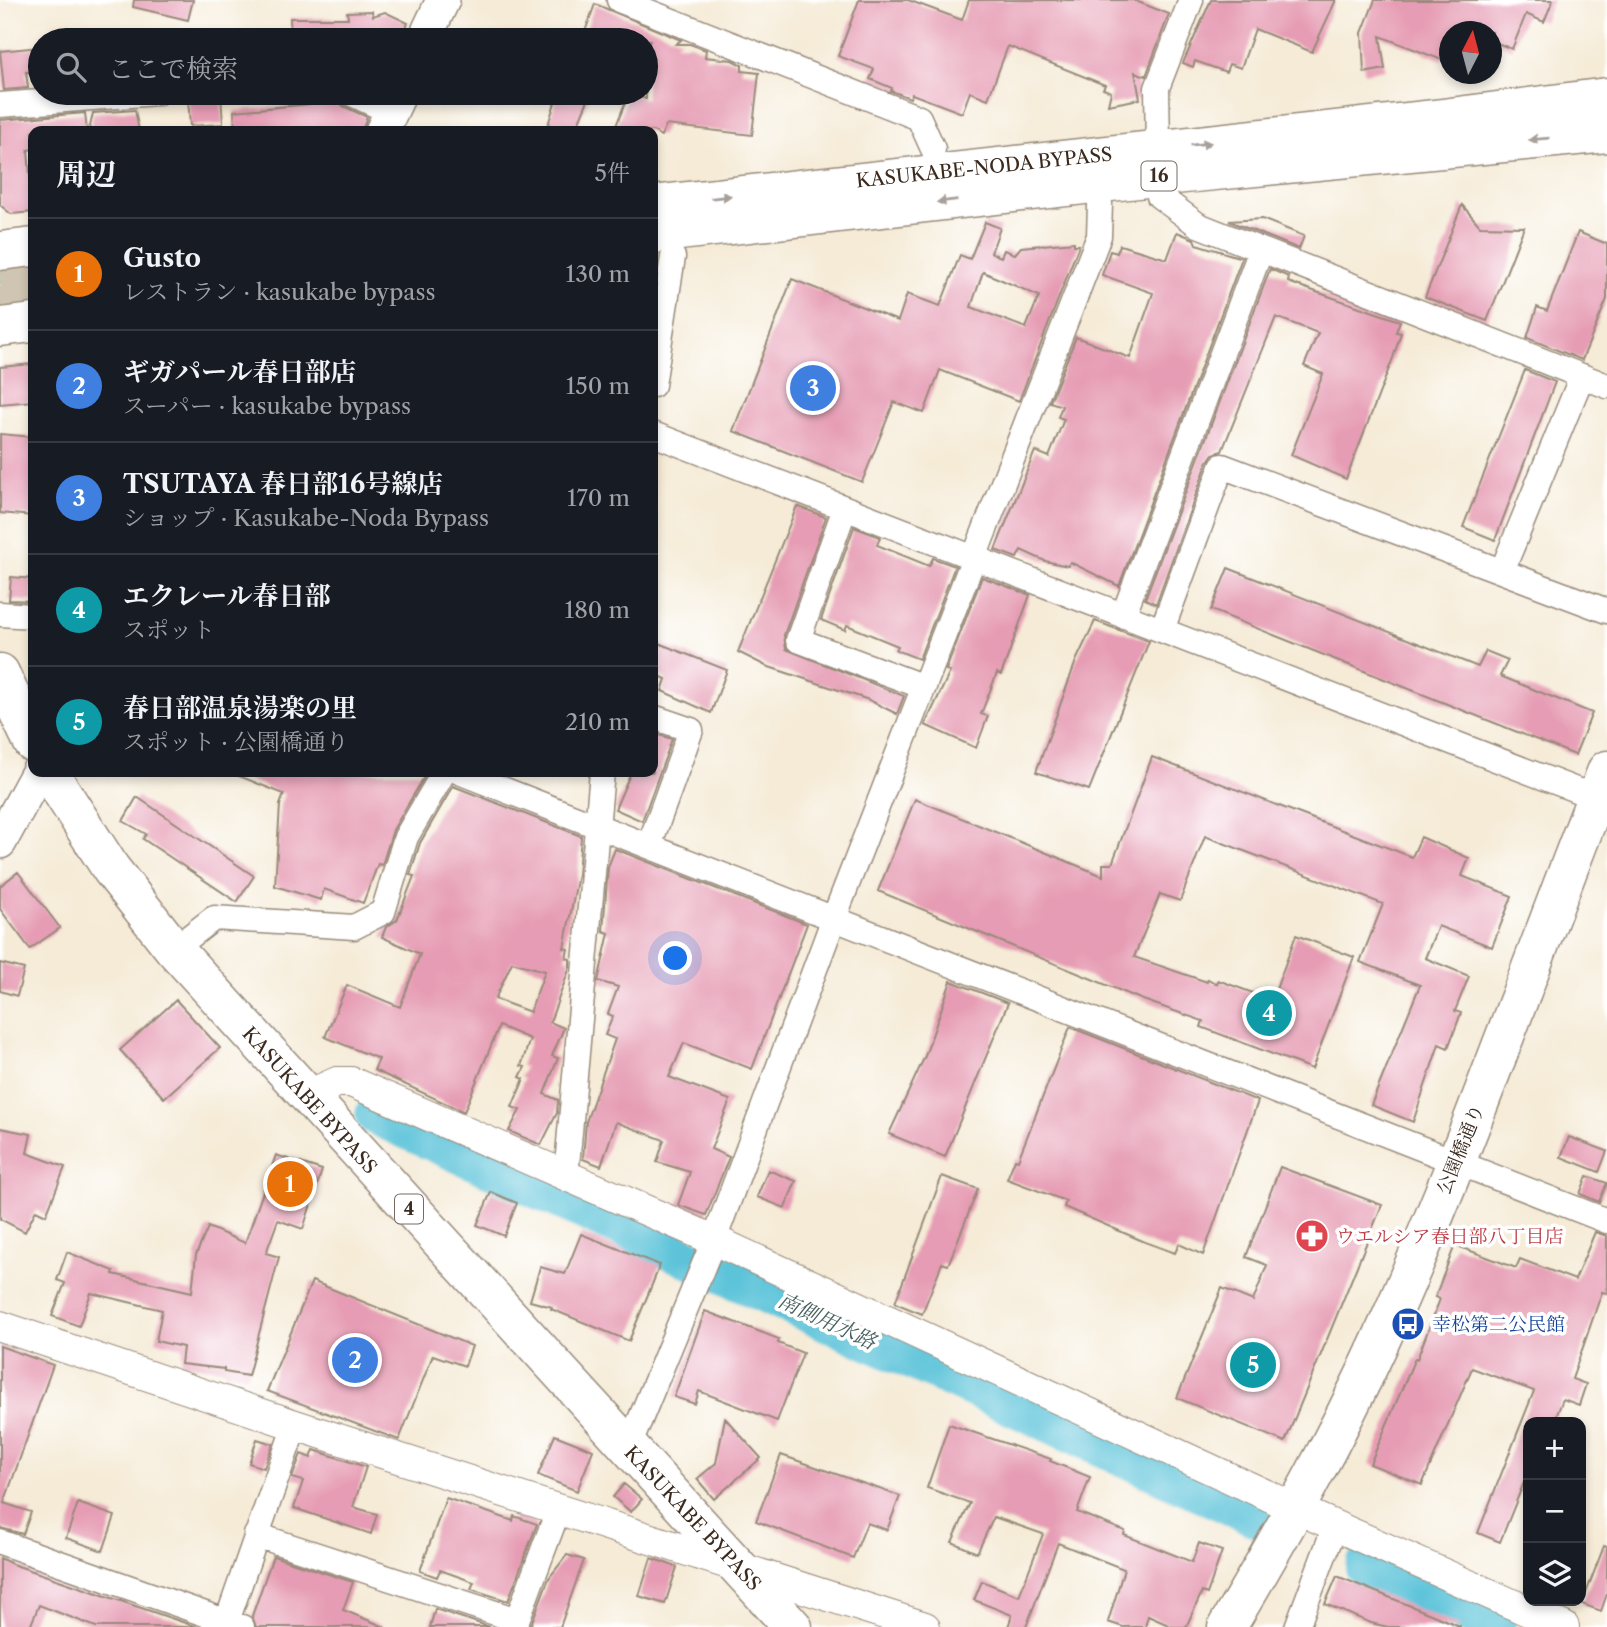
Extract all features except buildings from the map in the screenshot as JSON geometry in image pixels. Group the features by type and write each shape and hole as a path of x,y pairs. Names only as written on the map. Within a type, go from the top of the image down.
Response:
{"main road":[{"path":"430,28 443,0"},
{"name":"KASUKABE-NODA BYPASS","path":"658,204 1607,97"},
{"name":"KASUKABE-NODA BYPASS","path":"659,250 1436,149 1607,133"},
{"name":"16","path":"658,177 933,149 1145,150"},
{"name":"16","path":"659,250 940,228 1270,180 1436,149"},
{"path":"0,251 28,248"},
{"path":"0,327 28,324"},
{"path":"0,673 28,732"},
{"path":"0,842 35,777"},
{"name":"KASUKABE BYPASS","path":"52,777 111,869 174,949 793,1627"},
{"name":"公園橋通り","path":"1227,1627 1297,1509 1379,1345 1456,1160 1603,790"}],"street":[{"path":"619,0 919,118 933,149"},
{"path":"1145,150 1157,88 1191,0"},
{"path":"0,105 28,103"},
{"path":"1159,196 1198,225 1607,386"},
{"path":"628,1449 711,1247 834,918 1099,236 1100,204"},
{"path":"658,272 659,250"},
{"path":"1123,615 1261,250"},
{"path":"1503,572 1582,376"},
{"path":"658,436 1162,630 1603,790"},
{"path":"1162,630 1222,466 1607,611"},
{"path":"845,508 798,640 924,687"},
{"path":"0,614 28,616"},
{"path":"649,846 691,730 658,719"},
{"path":"174,949 214,918 354,926 383,912 406,837 441,777"},
{"path":"472,777 1607,1221"},
{"path":"566,1177 601,777"},
{"path":"306,1096 337,1082 351,1082 566,1177 711,1247 1564,1627"},
{"path":"0,1326 295,1425 737,1564 925,1627"},
{"path":"0,1542 231,1625 256,1535 295,1425"},
{"path":"256,1535 517,1620 559,1508"},
{"path":"1297,1627 1335,1526"}],"green space":[{"path":"28,255 28,285 0,282 0,258"},
{"path":"0,290 28,295 28,310 0,313"}],"waterway":[{"name":"南側用水路","path":"375,1115 1278,1527"},
{"name":"南側用水路","path":"1365,1567 1496,1627"}],"tunnel":[{"path":"0,276 28,273"},
{"path":"0,305 28,302"}],"place":[{"name":"TSUTAYA 春日部16号線店","path":"813,388"},
{"name":"エクレール春日部","path":"1269,1013"},
{"name":"Gusto","path":"290,1184"},
{"name":"ウエルシア春日部八丁目店","path":"1312,1236"},
{"name":"幸松第二公民館","path":"1408,1324"},
{"name":"ギガパール春日部店","path":"355,1360"},
{"name":"春日部温泉湯楽の里","path":"1253,1365"}]}
